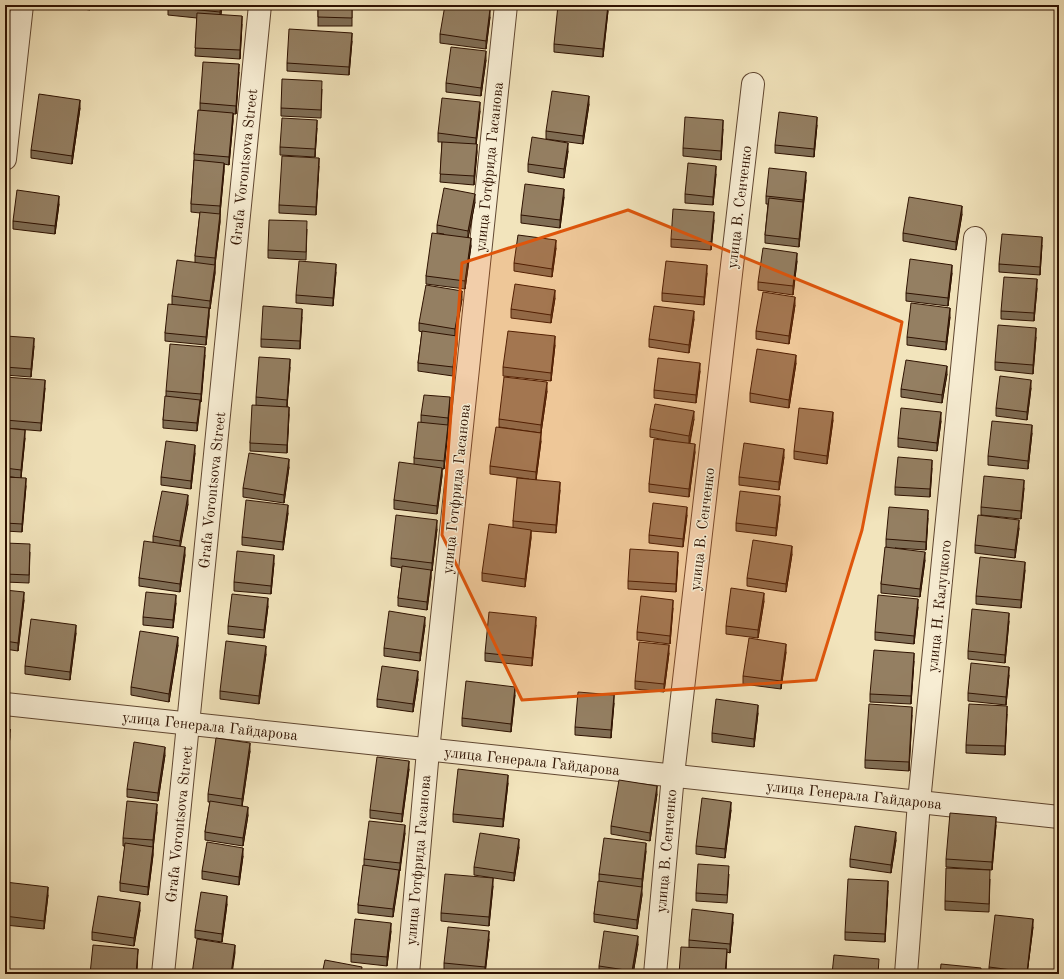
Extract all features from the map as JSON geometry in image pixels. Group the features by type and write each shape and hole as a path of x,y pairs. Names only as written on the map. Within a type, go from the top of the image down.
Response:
{"street":[{"path":"5,159 22,5"},
{"name":"Grafa Vorontsova Street","path":"163,974 260,5"},
{"name":"улица Готфрида Гасанова","path":"408,974 428,751 506,5"},
{"name":"улица В. Сенченко","path":"655,974 673,775 753,84"},
{"name":"улица Н. Калуцкого","path":"906,974 919,802 975,238"},
{"name":"улица Генерала Гайдарова","path":"5,704 189,723 428,751 673,775 1059,817"}],"highlighted area":[{"path":"628,210 902,322 862,530 816,680 522,700 442,535 462,263"}],"building":[{"path":"168,5 221,5 220,12 168,7"},
{"path":"318,5 352,5 352,18 318,17"},
{"path":"445,5 464,5 490,9 486,41 440,34"},
{"path":"558,5 608,5 603,49 554,44"},
{"path":"197,13 242,16 240,50 195,48"},
{"path":"289,29 352,33 349,67 287,63"},
{"path":"451,47 486,51 481,88 446,83"},
{"path":"203,62 239,64 236,106 200,103"},
{"path":"282,79 322,81 321,110 281,108"},
{"path":"552,91 589,96 583,136 546,131"},
{"path":"39,94 80,100 72,156 31,150"},
{"path":"442,98 480,102 476,138 438,133"},
{"path":"198,110 233,113 229,157 194,154"},
{"path":"779,112 817,117 814,149 775,145"},
{"path":"685,117 723,120 721,151 683,148"},
{"path":"282,118 317,120 315,149 280,147"},
{"path":"532,137 568,143 564,169 528,164"},
{"path":"442,142 477,144 474,176 440,174"},
{"path":"282,156 319,158 316,207 279,205"},
{"path":"194,160 224,163 220,206 191,204"},
{"path":"688,163 716,166 713,197 685,194"},
{"path":"769,168 806,172 803,200 766,196"},
{"path":"525,184 564,189 560,220 521,215"},
{"path":"444,188 475,194 468,231 437,225"},
{"path":"17,190 59,196 55,226 13,221"},
{"path":"909,197 962,206 956,242 903,233"},
{"path":"769,198 803,202 799,239 765,235"},
{"path":"673,209 714,212 711,242 671,239"},
{"path":"200,212 220,214 215,258 195,256"},
{"path":"269,220 307,221 306,252 268,250"},
{"path":"432,233 471,238 465,281 426,276"},
{"path":"1002,234 1042,237 1040,267 999,264"},
{"path":"518,235 556,240 552,269 514,263"},
{"path":"763,248 797,253 793,286 758,282"},
{"path":"910,259 952,265 948,298 906,293"},
{"path":"177,260 215,265 210,301 172,296"},
{"path":"299,261 336,264 333,298 296,295"},
{"path":"666,261 707,265 704,297 662,293"},
{"path":"1004,277 1037,279 1034,313 1001,311"},
{"path":"515,284 555,290 551,315 511,309"},
{"path":"426,285 462,291 455,329 419,323"},
{"path":"763,292 795,297 789,336 756,331"},
{"path":"911,303 950,308 946,342 907,337"},
{"path":"168,304 209,308 206,337 165,333"},
{"path":"263,306 302,309 300,341 261,339"},
{"path":"654,306 694,311 689,345 649,339"},
{"path":"998,325 1036,328 1033,365 995,362"},
{"path":"422,331 457,336 453,367 418,363"},
{"path":"508,331 555,336 551,373 503,367"},
{"path":"6,336 34,338 31,369 5,367"},
{"path":"170,344 205,347 201,394 166,391"},
{"path":"757,349 796,355 789,400 750,393"},
{"path":"259,357 290,359 287,400 256,397"},
{"path":"658,358 700,363 696,395 654,390"},
{"path":"906,360 947,366 942,395 901,389"},
{"path":"1000,376 1031,380 1027,412 996,408"},
{"path":"5,377 45,380 41,423 5,420"},
{"path":"504,377 547,382 541,425 499,419"},
{"path":"424,395 450,397 448,418 421,415"},
{"path":"165,396 200,400 197,423 163,420"},
{"path":"655,404 694,411 689,436 650,429"},
{"path":"252,405 289,407 287,445 250,443"},
{"path":"799,408 833,412 827,456 794,451"},
{"path":"901,408 941,412 937,443 898,438"},
{"path":"992,421 1032,425 1028,461 988,456"},
{"path":"418,422 448,425 444,461 414,458"},
{"path":"496,427 541,433 536,472 490,466"},
{"path":"5,428 25,430 21,470 5,468"},
{"path":"654,439 695,444 689,489 649,484"},
{"path":"166,441 195,445 191,481 161,477"},
{"path":"744,443 784,449 779,482 739,477"},
{"path":"249,453 289,459 284,495 243,488"},
{"path":"898,457 932,460 930,489 895,487"},
{"path":"399,462 442,468 437,506 394,500"},
{"path":"984,476 1024,480 1021,511 981,507"},
{"path":"5,477 26,478 22,524 5,523"},
{"path":"517,478 560,482 556,525 513,521"},
{"path":"162,491 188,495 180,541 153,536"},
{"path":"740,491 780,496 776,528 736,523"},
{"path":"246,500 288,505 283,542 242,537"},
{"path":"653,503 687,507 683,539 649,535"},
{"path":"889,507 928,510 926,542 886,539"},
{"path":"396,515 437,520 432,563 391,558"},
{"path":"978,515 1019,520 1015,550 975,545"},
{"path":"489,524 531,530 525,579 482,573"},
{"path":"753,540 792,546 786,584 747,578"},
{"path":"144,541 185,547 180,584 139,578"},
{"path":"5,543 30,544 29,575 5,574"},
{"path":"885,547 925,552 920,589 881,584"},
{"path":"630,549 678,552 676,584 628,581"},
{"path":"237,551 274,555 271,586 234,582"},
{"path":"980,557 1025,562 1021,600 976,596"},
{"path":"402,566 431,570 427,602 398,598"},
{"path":"731,588 764,593 758,630 726,626"},
{"path":"5,590 24,592 18,643 5,641"},
{"path":"146,592 176,595 173,620 143,617"},
{"path":"232,594 268,598 264,630 228,626"},
{"path":"878,595 918,599 914,636 875,632"},
{"path":"641,596 673,600 670,636 637,632"},
{"path":"972,609 1009,613 1005,655 968,651"},
{"path":"389,611 425,617 420,653 384,648"},
{"path":"489,612 536,617 532,658 485,653"},
{"path":"31,619 76,625 70,672 25,666"},
{"path":"140,631 178,637 169,694 131,687"},
{"path":"749,638 786,644 781,681 743,676"},
{"path":"226,641 266,646 259,696 220,691"},
{"path":"639,642 669,645 664,684 635,681"},
{"path":"874,650 914,653 911,696 870,694"},
{"path":"971,663 1009,667 1006,697 968,693"},
{"path":"382,666 418,671 413,704 377,699"},
{"path":"466,681 515,687 511,724 462,718"},
{"path":"578,692 614,695 611,730 575,727"},
{"path":"716,699 758,705 754,739 712,733"},
{"path":"869,704 912,707 909,762 865,760"},
{"path":"969,704 1007,706 1005,746 966,745"},
{"path":"5,728 10,729 5,772"},
{"path":"216,738 250,743 242,799 208,794"},
{"path":"134,742 165,747 158,793 127,789"},
{"path":"377,757 409,761 402,814 370,810"},
{"path":"458,769 508,775 503,819 453,814"},
{"path":"619,780 657,786 650,833 611,826"},
{"path":"702,798 731,802 725,849 696,846"},
{"path":"127,801 157,804 153,840 123,838"},
{"path":"210,801 248,807 243,838 205,832"},
{"path":"950,813 996,817 992,862 946,859"},
{"path":"369,821 405,825 400,863 364,859"},
{"path":"855,826 896,832 891,865 850,859"},
{"path":"480,833 519,839 514,873 474,867"},
{"path":"604,838 646,843 642,879 599,874"},
{"path":"207,842 243,848 239,877 202,871"},
{"path":"125,843 153,847 148,887 120,883"},
{"path":"698,864 729,866 727,895 696,893"},
{"path":"363,865 399,870 393,909 358,905"},
{"path":"946,868 990,870 989,904 945,901"},
{"path":"445,874 493,878 489,917 441,913"},
{"path":"848,879 888,881 885,934 845,932"},
{"path":"598,881 642,887 637,920 594,914"},
{"path":"5,882 48,887 44,921 5,916"},
{"path":"201,892 227,896 222,934 195,930"},
{"path":"98,896 140,902 134,938 92,932"},
{"path":"692,909 733,914 730,944 689,940"},
{"path":"995,915 1033,919 1027,972 989,967"},
{"path":"355,919 391,923 387,957 351,954"},
{"path":"448,927 489,931 485,967 444,963"},
{"path":"604,931 638,936 632,971 599,966"},
{"path":"197,939 235,945 231,974 192,974"},
{"path":"93,945 138,949 136,974 90,974"},
{"path":"681,947 727,949 725,974 679,974"},
{"path":"834,955 879,959 878,974 832,974"},
{"path":"325,960 362,967 361,974 322,974"},
{"path":"941,964 981,968 981,974 940,974"}]}
